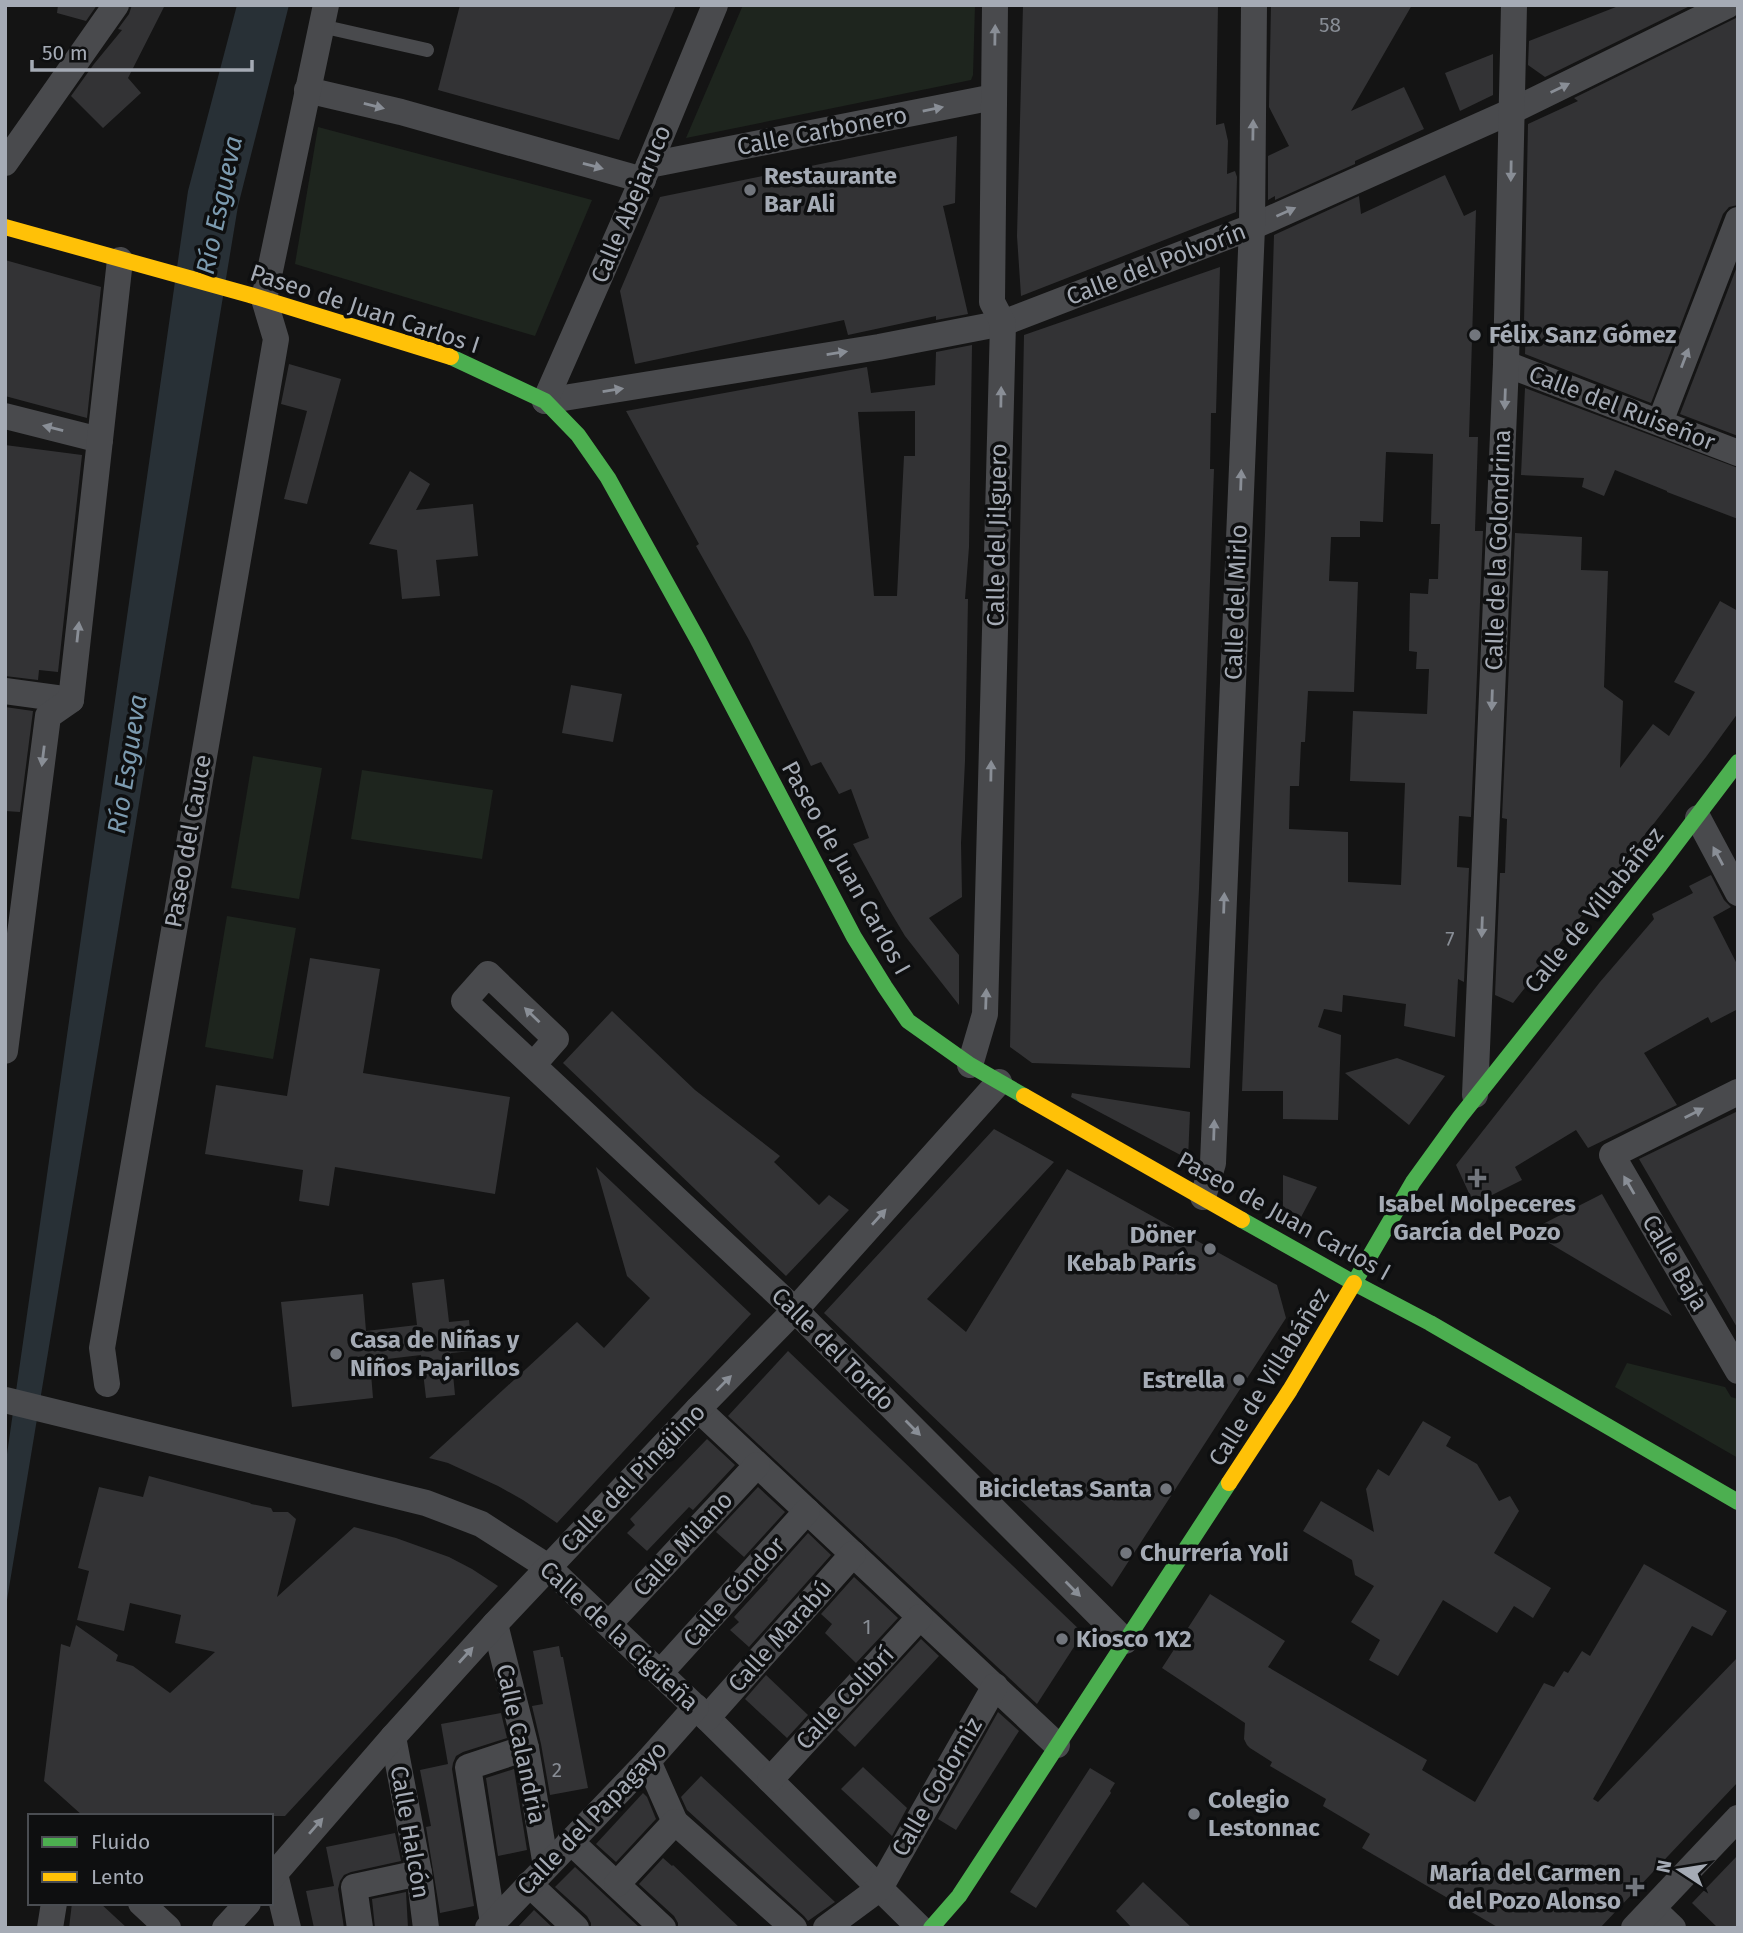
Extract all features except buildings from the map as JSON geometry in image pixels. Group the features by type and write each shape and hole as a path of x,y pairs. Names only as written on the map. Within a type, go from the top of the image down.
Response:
{"main road":[{"name":"Paseo de Juan Carlos I","path":"5,227 255,297 459,359 545,401 578,435 608,478 699,642 854,937 908,1021 999,1082 1354,1283 1430,1323 1738,1502"},
{"name":"Calle de Villabáñez","path":"930,1928 959,1896 1290,1390 1420,1172 1475,1096 1698,818 1738,762"}],"street":[{"path":"5,163 117,5"},
{"name":"Calle Abejaruco","path":"545,401 646,172 715,5"},
{"name":"Calle del Jilguero","path":"970,1065 985,1014 1003,323 992,302 995,5"},
{"name":"Calle del Mirlo","path":"1203,1197 1213,1163 1252,227 1254,5"},
{"name":"Calle de la Golondrina","path":"1475,1096 1506,364 1514,5"},
{"name":"Calle del Polvorín","path":"545,401 866,349 1003,323 1252,227 1512,111 1728,5"},
{"path":"255,297 323,16"},
{"name":"Calle Carbonero","path":"307,90 646,172 994,97"},
{"path":"1660,422 1738,220"},
{"path":"5,1051 48,716 71,700 120,260"},
{"name":"Paseo del Cauce","path":"107,1384 102,1348 276,339 255,297"},
{"name":"Calle del Ruiseñor","path":"1506,364 1738,453"},
{"path":"5,416 100,440"},
{"path":"5,691 71,700"},
{"path":"1698,818 1738,893"},
{"name":"Calle del Tordo","path":"533,1065 795,1310 1125,1642"},
{"name":"Calle del Pingüino","path":"273,1876 495,1623 795,1310 999,1082"},
{"name":"Calle Baja","path":"1738,1092 1612,1155 1738,1371"},
{"name":"Calle de la Cigüeña","path":"5,1400 426,1503 481,1524 548,1567 701,1712 920,1928"},
{"path":"698,1409 1058,1745"},
{"name":"Calle Milano","path":"609,1624 757,1465"},
{"name":"Calle Cóndor","path":"660,1673 807,1511"},
{"name":"Calle Marabú","path":"701,1712 853,1554"},
{"name":"Calle Colibrí","path":"770,1780 920,1617"},
{"name":"Calle Calandria","path":"495,1623 526,1748 538,1875"},
{"name":"Calle Codorniz","path":"880,1888 995,1686"},
{"name":"Calle del Papagayo","path":"491,1925 648,1761 701,1712"},
{"name":"Calle Halcón","path":"393,1737 419,1873 426,1928"},
{"path":"491,1925 467,1767 526,1748"},
{"path":"648,1761 675,1822 794,1928"},
{"path":"1634,1928 1738,1818"},
{"path":"617,1884 675,1822"},
{"path":"570,1841 663,1928"},
{"path":"360,1928 354,1886 419,1873"},
{"path":"538,1875 576,1928"},
{"path":"273,1876 288,1928"},
{"path":"826,1928 880,1888"},
{"path":"50,1928 54,1905"},
{"path":"143,1905 168,1928"},
{"path":"225,1928 246,1905"},
{"path":"1653,1909 1673,1928"}],"lane":[{"path":"323,16 427,50"}],"shaded area":[{"path":"743,5 975,5 973,75 971,80 686,138"},
{"path":"318,127 592,200 535,336 295,264"},
{"path":"253,756 322,768 299,899 231,888"},
{"path":"362,770 493,790 482,859 351,839"},
{"path":"227,916 296,928 273,1059 205,1047"},
{"path":"1627,1363 1725,1387 1731,1397 1738,1399 1738,1458 1615,1387"}],"water":[{"name":"Río Esgueva","path":"237,5 289,5 238,206 5,1612 5,1468 188,191"}],"traffic: fast":[{"path":"451,357 545,401 578,435 608,478 699,642 854,937 885,987 908,1021 970,1065 1024,1096"},
{"path":"1354,1283 1413,1182 1460,1117 1738,762"},
{"path":"1242,1220 1430,1323 1738,1502"},
{"path":"931,1928 959,1896 1229,1483"}],"traffic: slow":[{"path":"5,227 250,295 451,357"},
{"path":"1024,1096 1242,1220"},
{"path":"1229,1483 1290,1390 1354,1283"}],"place":[{"name":"Restaurante Bar Ali","path":"750,190"},
{"name":"Félix Sanz Gómez","path":"1475,335"},
{"name":"Isabel Molpeceres García del Pozo","path":"1477,1178"},
{"name":"Döner Kebab París","path":"1210,1249"},
{"name":"Casa de Niñas y Niños Pajarillos","path":"336,1354"},
{"name":"Estrella","path":"1239,1380"},
{"name":"Bicicletas Santa","path":"1166,1489"},
{"name":"Churrería Yoli","path":"1126,1553"},
{"name":"Kiosco 1X2","path":"1062,1639"},
{"name":"Colegio Lestonnac","path":"1194,1814"},
{"name":"María del Carmen del Pozo Alonso","path":"1635,1887"}]}
